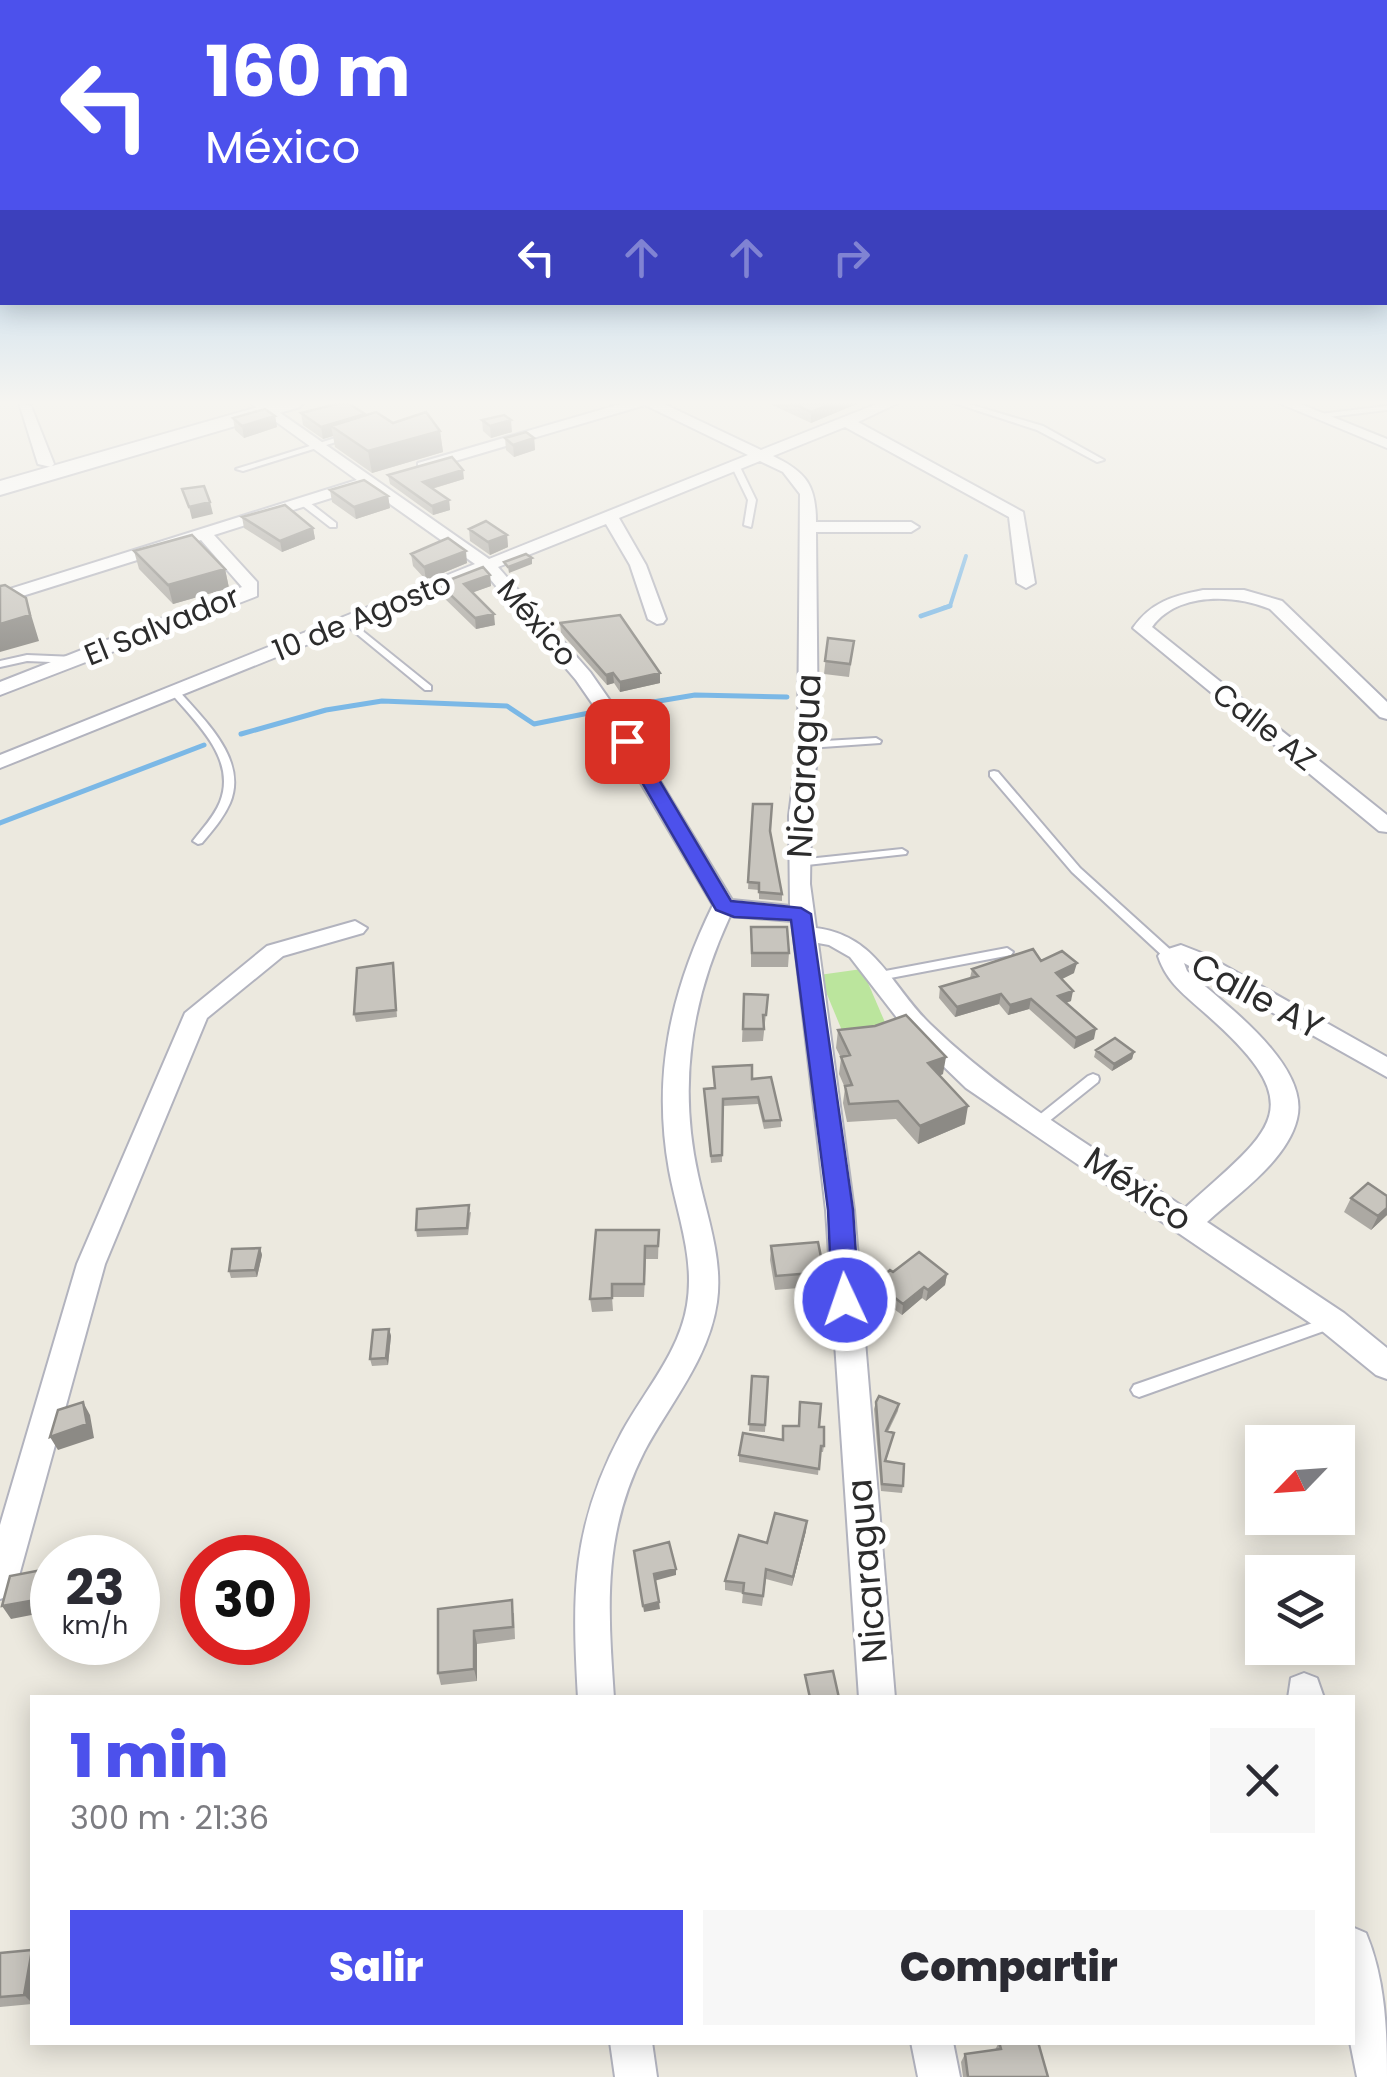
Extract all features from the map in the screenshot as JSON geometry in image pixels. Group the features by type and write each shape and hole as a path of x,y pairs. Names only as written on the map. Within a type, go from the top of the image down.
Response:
{"street":[{"path":"0,584 198,533 306,500"},
{"name":"México","path":"403,500 487,566 583,676 613,719 724,906 804,924 848,943 946,1058 1333,1322 1387,1366"},
{"name":"10 de Agosto","path":"0,762 654,500"},
{"name":"Nicaragua","path":"808,500 808,745 798,862 840,1210 877,1695"},
{"path":"990,500 1017,515 1026,583"},
{"path":"610,518 638,565 657,618"},
{"path":"807,527 911,527"},
{"path":"0,598 121,564 198,533"},
{"name":"El Salvador","path":"0,690 251,592 251,586 226,554 198,533"},
{"name":"Calle AZ","path":"1387,713 1276,605 1264,598 1245,594 1198,596 1160,609 1142,628 1387,826"},
{"path":"596,1695 590,1590 597,1545 629,1450 694,1340 701,1308 703,1258 678,1138 674,1072 682,1005 690,976 724,906"},
{"path":"0,1582 91,1264 197,1013 275,951 355,928"},
{"name":"Calle AY","path":"1189,1222 1275,1140 1285,1112 1286,1090 1268,1060 1176,975 1170,956 1181,953 1196,959 1387,1068"},
{"path":"1355,1962 1378,2077"},
{"path":"631,2045 636,2077"},
{"path":"933,2045 939,2077"}],"lane":[{"path":"748,525 752,500"},
{"path":"302,501 333,525"},
{"path":"348,623 428,688"},
{"path":"0,664 27,658 78,660"},
{"path":"176,693 228,758 231,778 218,820 198,841"},
{"path":"808,745 876,741"},
{"path":"994,774 1076,870 1170,956"},
{"path":"798,862 902,852"},
{"path":"880,976 1007,952"},
{"path":"1038,1122 1094,1079"},
{"path":"1139,1390 1333,1322"}],"green space":[{"path":"862,969 887,1027 843,1033 819,975"}],"building":[{"path":"186,500 210,502 189,507"},
{"path":"344,500 376,500 354,507"},
{"path":"423,500 449,500 432,506"},
{"path":"285,505 313,528 280,541 242,517"},
{"path":"486,521 507,535 488,542 469,529"},
{"path":"192,535 225,569 168,585 134,551"},
{"path":"448,538 466,551 424,567 411,554"},
{"path":"526,554 532,558 508,567 504,562"},
{"path":"483,567 490,575 464,584 494,614 475,618 439,584"},
{"path":"5,585 26,598 30,615 0,624 0,586"},
{"path":"620,615 660,673 620,682 613,673 606,675 560,623"},
{"path":"828,638 854,641 850,664 825,661"},
{"path":"753,804 772,804 770,831 782,894 759,892 759,883 748,882"},
{"path":"751,927 787,927 789,953 752,953"},
{"path":"1033,949 1041,961 1062,951 1077,963 1056,973 1073,991 1058,996 1096,1029 1076,1038 1031,999 1010,1005 1001,994 957,1007 940,987 978,976 972,969"},
{"path":"393,963 396,1010 354,1014 357,968"},
{"path":"744,994 768,995 764,1029 743,1029"},
{"path":"906,1015 946,1057 928,1063 968,1106 920,1126 898,1101 849,1104 845,1086 852,1085 841,1057 850,1055 838,1030 875,1026"},
{"path":"1115,1038 1134,1052 1114,1064 1096,1050"},
{"path":"752,1065 752,1079 771,1077 781,1120 764,1121 758,1097 723,1099 722,1155 711,1156 704,1089 715,1088 713,1067"},
{"path":"1368,1183 1387,1196 1387,1208 1378,1216 1351,1198"},
{"path":"469,1205 467,1228 416,1230 417,1209"},
{"path":"596,1230 659,1230 658,1246 645,1246 644,1284 612,1284 612,1298 590,1299"},
{"path":"818,1242 824,1272 776,1276 771,1246"},
{"path":"260,1248 255,1270 229,1271 232,1249"},
{"path":"919,1252 947,1274 903,1304 875,1283"},
{"path":"389,1329 386,1358 370,1359 373,1330"},
{"path":"752,1376 768,1377 765,1425 749,1424"},
{"path":"879,1396 899,1404 886,1431 894,1433 885,1461 904,1464 903,1486 882,1484 876,1402"},
{"path":"83,1402 87,1424 50,1437 58,1410"},
{"path":"800,1402 821,1404 819,1427 824,1427 824,1446 819,1469 739,1455 743,1433 783,1440 783,1426 799,1426"},
{"path":"775,1513 807,1521 793,1577 766,1569 763,1596 743,1593 744,1583 725,1581 739,1535 767,1543"},
{"path":"669,1542 676,1569 654,1574 659,1602 643,1606 634,1551"},
{"path":"30,1572 30,1601 2,1606 10,1576"},
{"path":"512,1600 513,1627 474,1631 474,1669 438,1673 438,1609"},
{"path":"833,1671 838,1695 809,1695 805,1675"},
{"path":"30,1950 24,1995 0,1997 0,1953"},
{"path":"1000,2045 1039,2045 1048,2077 968,2077 965,2054 1001,2049"}],"waterway":[{"path":"950,606 966,556"},
{"path":"921,616 950,606"},
{"path":"943,608 950,606"},
{"path":"617,708 695,695 787,697"},
{"path":"241,734 326,710 382,701 507,706 534,724 589,713"},
{"path":"0,823 204,745"}],"route":[{"path":"627,741 724,906 801,914 840,1210 845,1300"}]}
